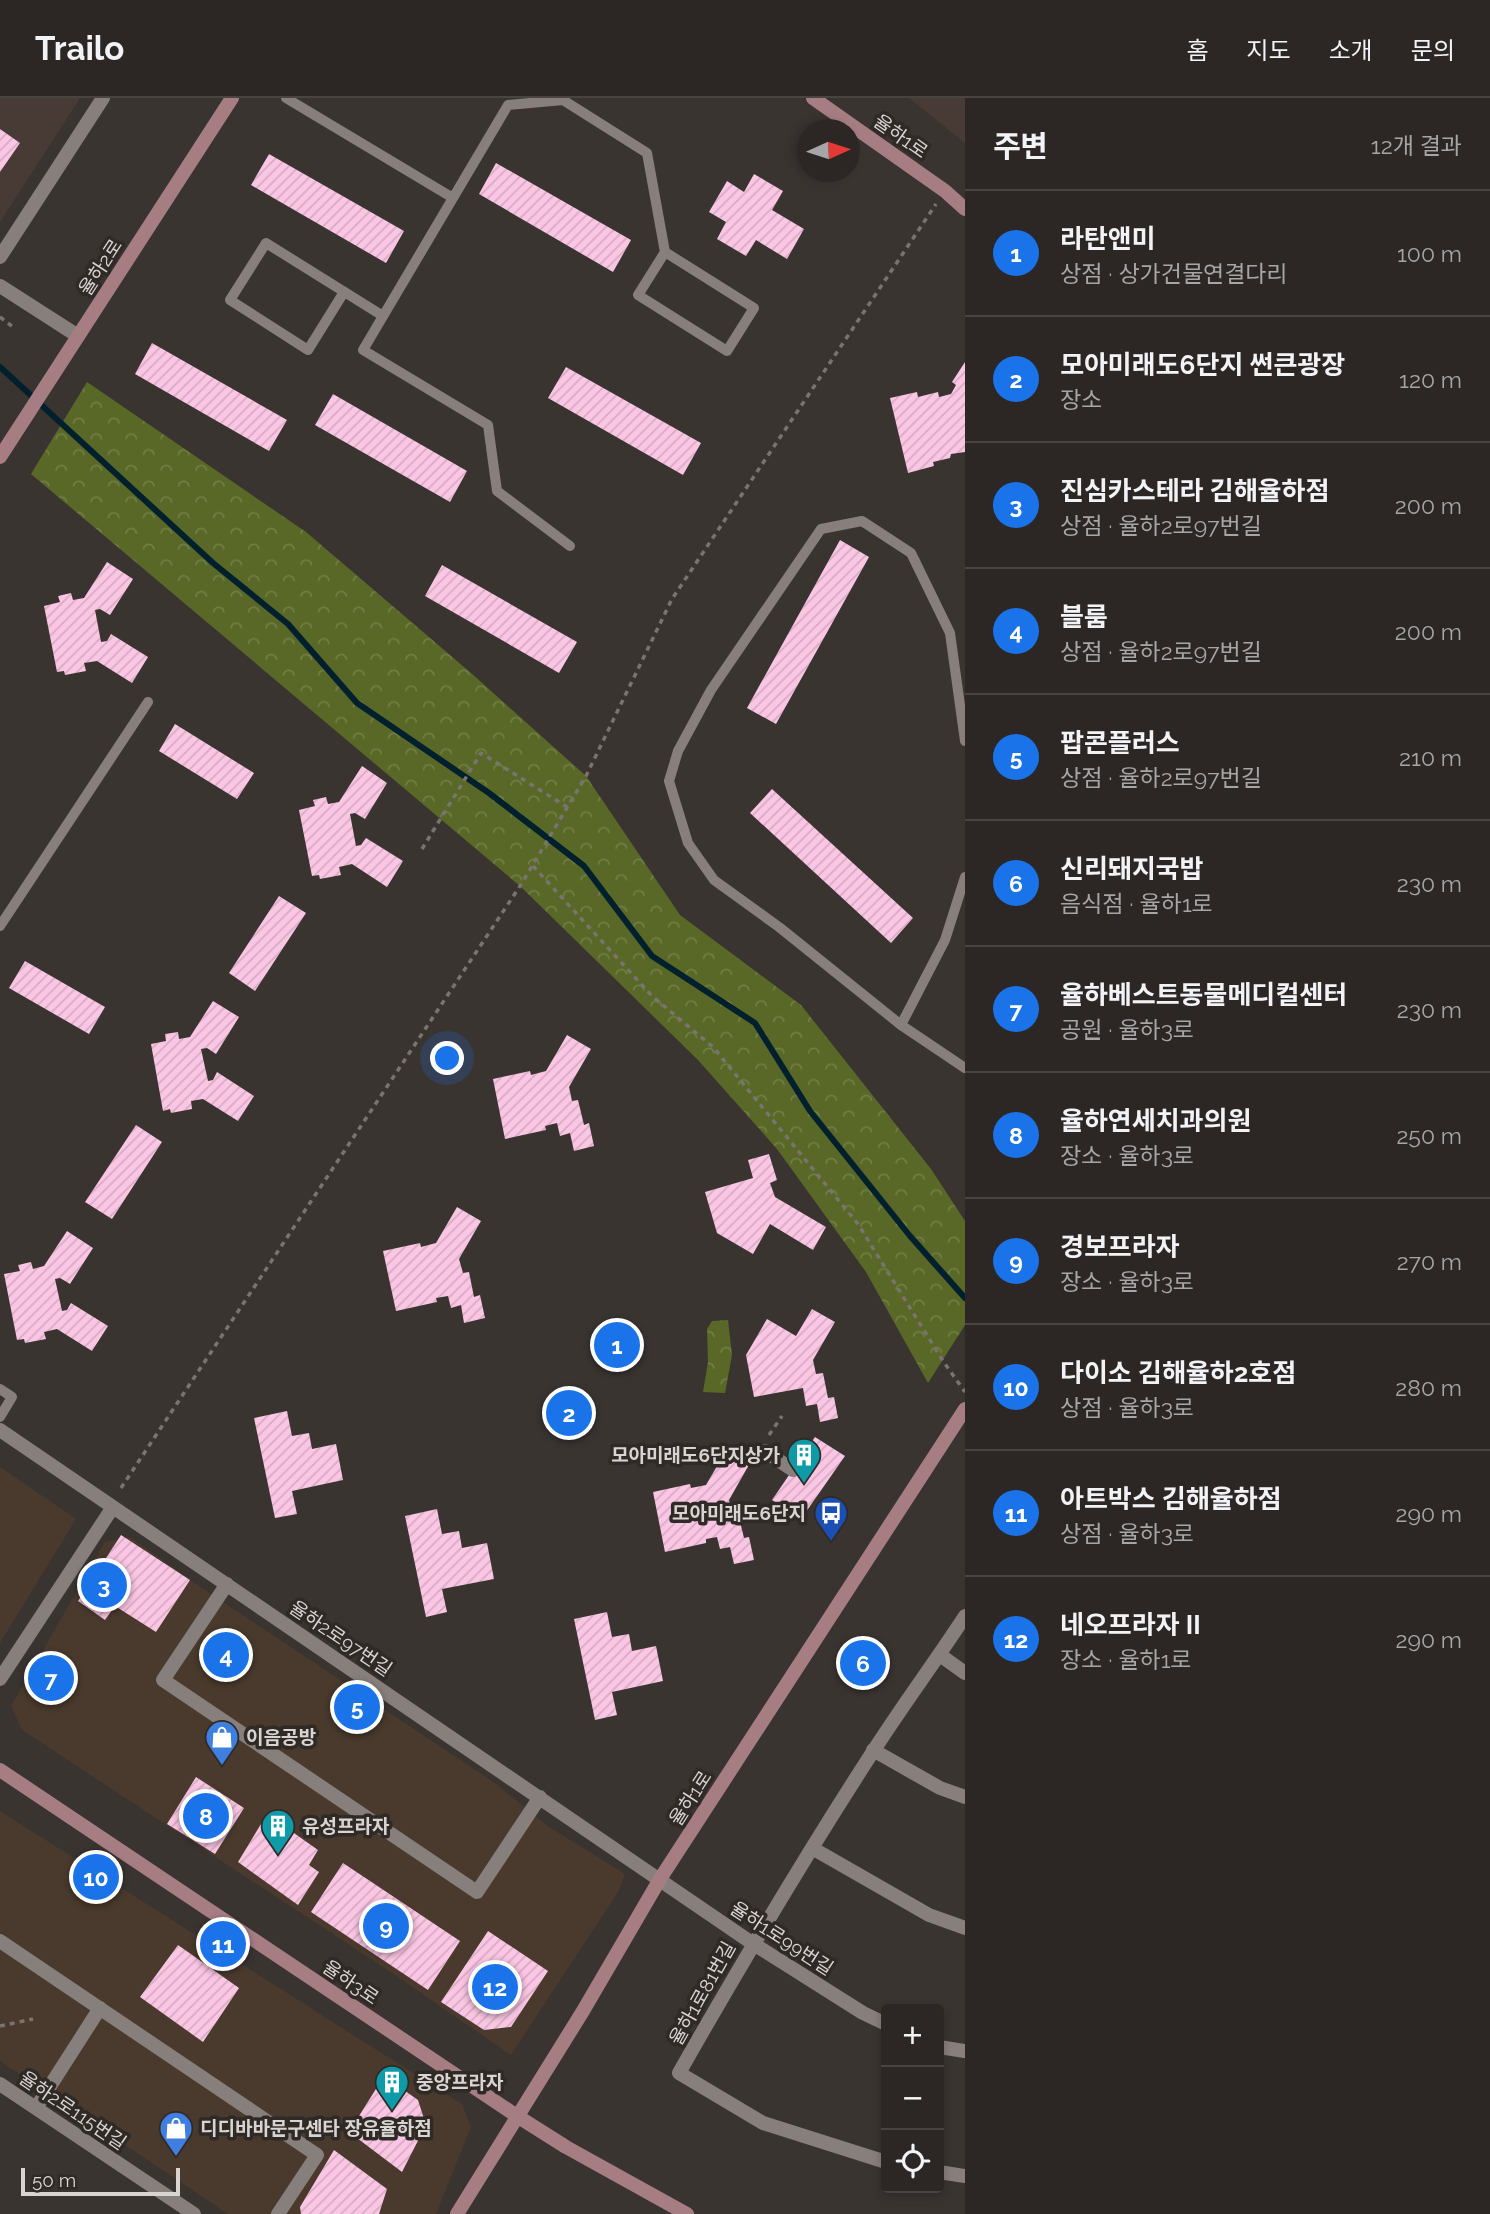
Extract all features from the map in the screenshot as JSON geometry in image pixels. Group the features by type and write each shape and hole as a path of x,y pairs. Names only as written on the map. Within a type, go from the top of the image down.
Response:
{"street":[{"path":"0,257 103,98"},
{"name":"율하2로","path":"0,457 232,98"},
{"name":"율하1로","path":"813,98 945,191 965,209"},
{"path":"0,286 78,336"},
{"name":"율하1로","path":"457,2214 583,2011 660,1879 964,1415"},
{"name":"율하2로97번길","path":"0,1430 660,1879"},
{"path":"765,1451 793,1470"},
{"path":"0,1679 113,1507"},
{"path":"227,1584 163,1679 174,1687 477,1892 540,1797"},
{"name":"율하1로81번길","path":"881,2160 763,2123 679,2073 752,1943 873,1750 965,1616"},
{"path":"940,1655 965,1673"},
{"path":"873,1750 940,1788 965,1797"},
{"name":"율하3로","path":"0,1770 517,2116 566,2147 687,2214"},
{"path":"812,1848 929,1915 965,1928"},
{"name":"율하1로99번길","path":"660,1879 752,1943 881,2022"},
{"path":"0,1941 317,2155 278,2214"},
{"path":"36,2108 100,2008"},
{"path":"944,2048 965,2051"},
{"name":"율하2로115번길","path":"0,2084 194,2214"},
{"path":"944,2173 965,2176"}],"lane":[{"path":"286,98 453,198"},
{"path":"570,546 497,491 488,425 363,350 508,105 563,100 646,153 666,252 638,295 727,351 754,308 666,252"},
{"path":"344,292 308,350 230,300 266,243 383,316"},
{"path":"965,741 950,633 911,553 862,521 821,529 711,690 677,751 669,780 688,843 714,880 779,927 901,1025 965,1068"},
{"path":"0,926 148,702"},
{"path":"901,1025 945,940 965,877"},
{"path":"0,1389 12,1397 0,1417"}],"path":[{"path":"121,1488 541,851 586,776 672,598 945,191"},
{"path":"0,317 13,327"},
{"path":"422,849 481,753 567,807"},
{"path":"532,865 652,996 713,1046 858,1224 943,1362 965,1392"},
{"path":"769,1435 782,1416"},
{"path":"0,2026 33,2019"}],"shaded area":[{"path":"0,98 80,98 0,222"},
{"path":"909,98 965,98 965,143"},
{"path":"0,1467 76,1519 0,1643"},
{"path":"130,1537 190,1580 495,1783 549,1827 625,1874 618,1892 511,2055 386,1969 22,1730 11,1706 105,1542"},
{"path":"0,1811 462,2104 471,2127 436,2214 228,2214 0,2061"}],"green space":[{"path":"87,382 306,532 471,673 586,776 680,915 801,1005 931,1169 965,1221 965,1325 928,1383 866,1272 777,1149 698,1060 520,886 31,474"},
{"path":"728,1320 732,1355 725,1393 703,1392 708,1362 707,1329 712,1321"},
{"path":"50,1661 67,1672 56,1697 33,1685"}],"building":[{"path":"0,129 20,143 0,172"},
{"path":"269,154 404,231 386,263 251,185"},
{"path":"496,163 631,240 613,272 479,194"},
{"path":"754,174 783,191 772,210 804,229 787,259 756,240 746,256 717,239 726,222 709,212 727,181 744,192"},
{"path":"152,343 287,420 269,451 135,374"},
{"path":"965,362 965,452 951,454 950,458 933,462 934,466 908,473 890,398 917,392 918,397 938,392 939,397 951,394 956,385 952,382"},
{"path":"566,367 701,443 683,475 548,398"},
{"path":"333,394 467,471 450,502 315,425"},
{"path":"840,540 869,557 776,724 747,708"},
{"path":"107,562 133,579 110,615 100,609 95,610 101,642 107,641 111,634 148,657 132,683 97,661 84,663 86,671 65,675 64,671 57,672 44,606 60,602 58,596 71,593 73,600 84,598"},
{"path":"442,565 577,642 559,673 425,596"},
{"path":"175,724 254,773 237,799 159,751"},
{"path":"362,766 387,783 365,819 355,813 350,814 356,846 361,845 366,838 403,861 387,887 352,864 339,867 341,875 320,879 319,875 312,876 299,810 315,806 313,800 326,797 328,804 339,802"},
{"path":"772,789 913,918 891,943 750,813"},
{"path":"279,896 306,913 255,991 229,973"},
{"path":"25,961 105,1007 89,1034 9,988"},
{"path":"213,1001 239,1017 216,1054 207,1048 201,1049 208,1081 213,1080 217,1072 254,1096 238,1121 203,1099 191,1101 192,1109 171,1113 170,1109 163,1111 151,1044 166,1041 165,1034 178,1032 179,1039 190,1037"},
{"path":"567,1035 591,1049 569,1087 572,1101 578,1100 584,1125 589,1123 594,1146 574,1151 570,1133 560,1136 557,1123 545,1126 546,1130 505,1139 493,1079 530,1071 531,1075 546,1071"},
{"path":"136,1125 162,1142 112,1219 85,1202"},
{"path":"769,1154 777,1180 770,1183 775,1197 826,1227 813,1250 770,1224 753,1254 717,1233 705,1192 753,1178 748,1160"},
{"path":"457,1207 481,1221 459,1259 463,1273 469,1272 474,1297 480,1295 485,1318 464,1323 461,1305 451,1308 448,1296 436,1298 437,1302 396,1311 383,1251 420,1243 421,1247 436,1243"},
{"path":"67,1231 93,1248 70,1284 60,1278 55,1279 62,1311 67,1310 71,1303 108,1326 92,1351 57,1329 44,1332 46,1339 25,1343 24,1339 17,1340 4,1274 20,1271 18,1265 31,1262 33,1269 44,1266"},
{"path":"812,1309 835,1322 813,1360 816,1374 823,1373 828,1398 834,1397 838,1418 820,1422 817,1404 806,1406 803,1388 754,1397 746,1355 767,1319 796,1336"},
{"path":"287,1411 292,1436 309,1433 312,1449 336,1444 343,1480 292,1491 297,1514 275,1518 254,1418"},
{"name":"모아미래도6단지상가","path":"815,1437 845,1456 801,1519 772,1500"},
{"path":"727,1449 750,1463 729,1500 732,1515 738,1513 744,1538 749,1537 754,1560 734,1564 730,1547 720,1549 717,1537 706,1539 706,1543 665,1552 653,1492 690,1484 691,1488 706,1485"},
{"path":"437,1509 442,1534 459,1531 462,1548 487,1543 494,1579 442,1589 447,1612 426,1617 405,1516"},
{"path":"121,1535 190,1580 156,1632 115,1606 105,1620 78,1601"},
{"path":"607,1612 612,1637 629,1634 632,1651 656,1646 663,1681 612,1692 617,1715 595,1720 574,1619"},
{"path":"196,1777 244,1808 215,1854 167,1824"},
{"name":"유성프라자","path":"267,1814 318,1850 309,1865 319,1872 298,1905 238,1862"},
{"path":"99,1852 116,1863 93,1902 77,1891"},
{"path":"343,1863 460,1941 428,1990 311,1912"},
{"path":"488,1931 548,1971 511,2027 484,2030 441,2002"},
{"path":"178,1945 239,1988 203,2042 140,1997"},
{"name":"중앙프라자","path":"384,2076 418,2100 426,2125 402,2172 349,2132"},
{"path":"334,2150 387,2189 379,2214 301,2214 300,2207"}],"waterway":[{"path":"0,367 213,563 288,624 357,703 489,793 584,866 652,956 755,1023 810,1111 910,1236 965,1298"}],"place":[{"name":"라탄앤미","path":"617,1345"},
{"name":"모아미래도6단지 썬큰광장","path":"569,1413"},
{"name":"모아미래도6단지상가","path":"804,1485"},
{"name":"모아미래도6단지","path":"831,1543"},
{"name":"진심카스테라 김해율하점","path":"104,1585"},
{"name":"블룸","path":"226,1655"},
{"name":"신리돼지국밥","path":"863,1663"},
{"name":"율하베스트동물메디컬센터","path":"51,1678"},
{"name":"팝콘플러스","path":"357,1707"},
{"name":"이음공방","path":"222,1767"},
{"name":"율하연세치과의원","path":"206,1816"},
{"name":"유성프라자","path":"278,1856"},
{"name":"다이소 김해율하2호점","path":"96,1877"},
{"name":"경보프라자","path":"386,1926"},
{"name":"아트박스 김해율하점","path":"223,1944"},
{"name":"네오프라자 II","path":"495,1987"},
{"name":"중앙프라자","path":"392,2112"},
{"name":"디디바바문구센타 장유율하점","path":"176,2158"}]}
